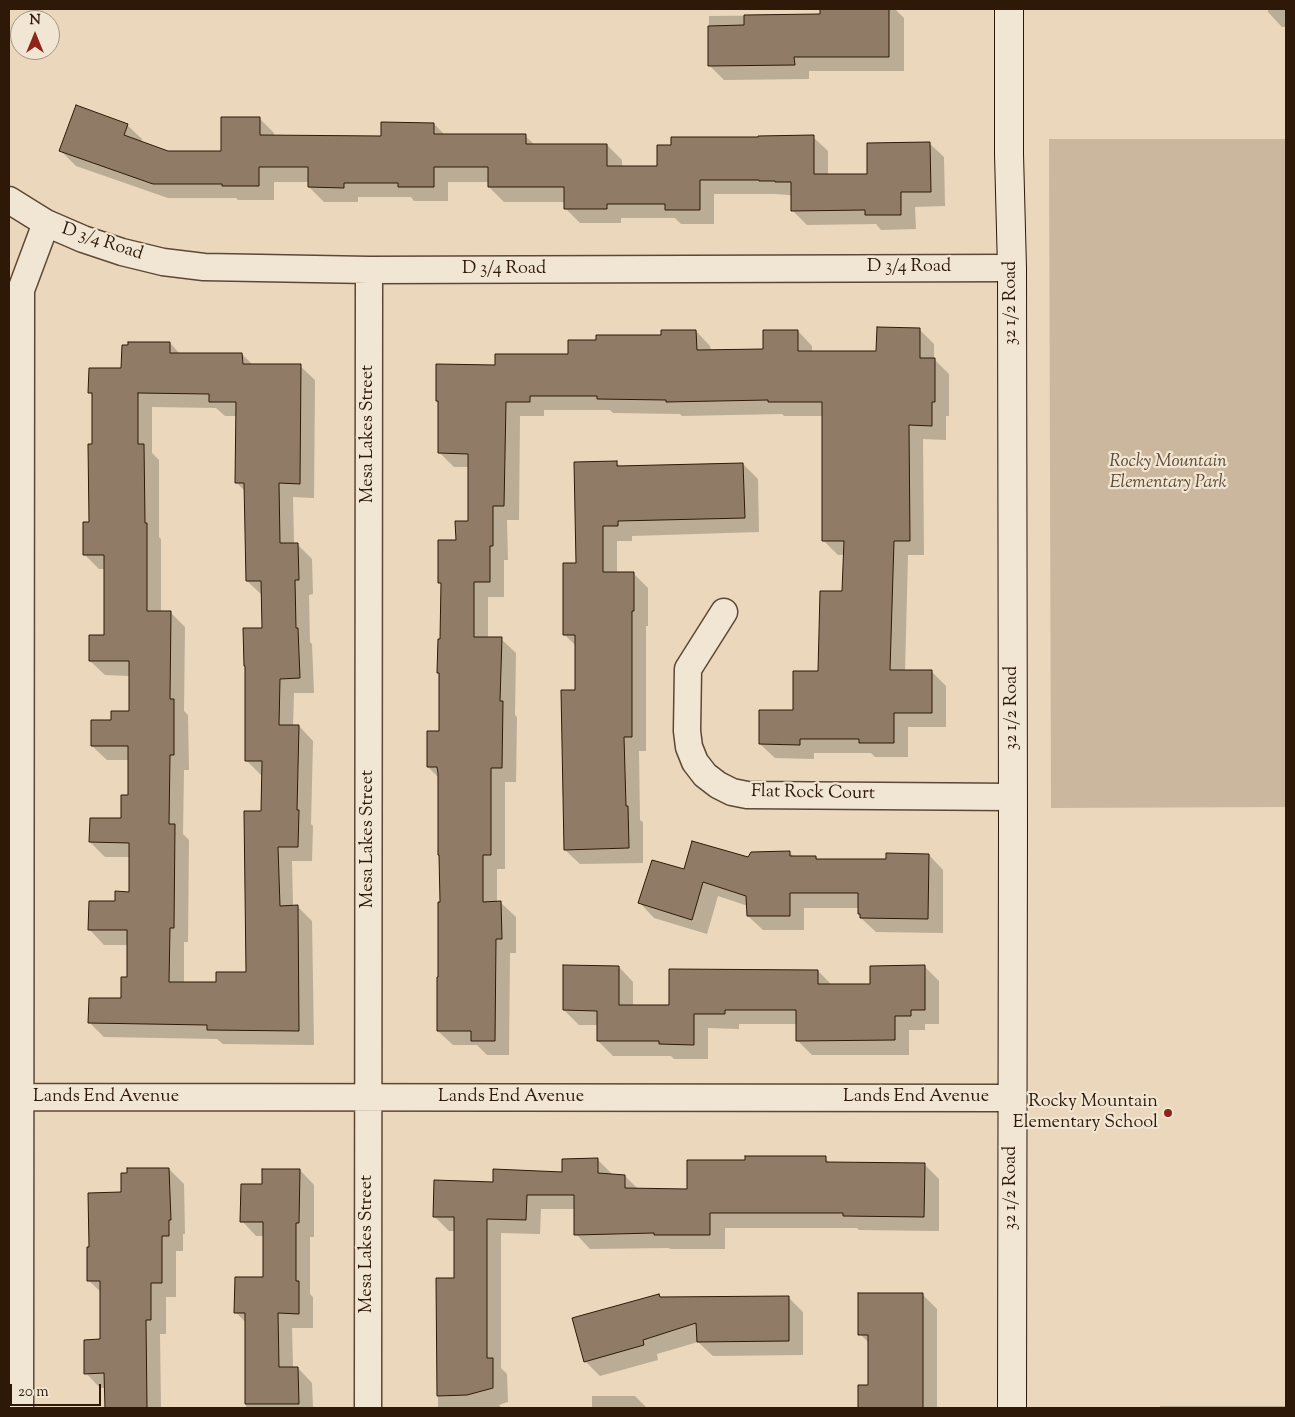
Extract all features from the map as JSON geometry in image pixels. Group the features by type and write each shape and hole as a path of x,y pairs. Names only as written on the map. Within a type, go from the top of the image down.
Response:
{"street":[{"name":"32 1/2 Road","path":"1009,9 1009,154 1012,268 1012,1408"},
{"name":"D 3/4 Road","path":"9,200 46,224 83,239 122,252 163,262 204,267 369,270 1012,268"},
{"path":"20,1408 14,1097 20,290 46,224"},
{"name":"Mesa Lakes Street","path":"368,1408 369,270"},
{"name":"Flat Rock Court","path":"724,612 688,669 687,731 689,747 695,762 705,775 718,785 732,792 747,794 1013,797"},
{"name":"Lands End Avenue","path":"14,1097 1012,1098"}],"green space":[{"name":"Rocky Mountain Elementary Park","path":"1049,139 1286,139 1286,807 1051,808"}],"building":[{"path":"820,9 889,9 889,57 794,57 795,65 708,66 708,26 744,25 744,15 820,14"},
{"path":"76,105 128,124 124,135 168,151 221,151 221,117 260,117 260,135 381,136 381,122 434,123 434,134 526,134 526,144 607,144 607,166 657,166 657,145 671,145 671,137 814,135 814,174 867,174 867,143 930,142 931,192 901,192 901,215 865,215 865,210 791,211 791,182 759,180 700,180 700,210 665,210 665,204 607,204 607,209 564,209 564,187 488,187 488,167 434,167 434,187 398,187 398,183 344,183 344,188 308,187 308,167 259,167 259,186 153,184 59,151"},
{"path":"877,327 920,328 920,358 935,358 935,402 932,402 932,426 909,425 910,541 894,541 890,670 932,670 932,713 894,713 894,743 859,743 859,739 800,739 800,745 759,744 759,710 793,710 793,671 818,671 820,591 842,591 844,541 822,541 822,402 768,402 768,400 666,402 666,400 597,399 597,396 530,396 530,402 506,402 504,506 493,506 493,546 490,546 490,582 474,582 474,637 502,637 500,701 503,701 502,768 491,768 491,855 483,855 483,902 501,901 502,939 496,939 495,1041 471,1041 471,1031 437,1031 438,902 440,902 438,773 437,767 427,767 427,731 439,731 439,673 437,673 441,583 438,583 438,540 456,540 455,521 468,521 468,454 438,453 436,364 495,365 495,354 568,354 568,340 596,340 596,335 661,335 661,330 696,330 697,350 763,349 763,330 798,330 798,351 876,351"},
{"path":"128,342 170,342 170,353 242,353 243,364 301,364 300,484 279,483 280,543 298,543 299,580 295,580 300,678 280,679 279,725 299,725 298,847 278,847 280,906 298,905 299,1031 207,1030 207,1025 88,1023 89,998 121,998 121,977 127,977 127,930 88,930 89,901 115,901 115,891 129,892 129,843 89,842 90,818 121,818 121,795 128,795 128,746 91,746 91,720 111,720 111,711 129,711 129,661 89,661 89,635 104,635 104,555 83,555 83,522 89,522 88,444 92,444 92,393 88,393 89,368 121,368 122,345 128,345","holes":["138,393 209,394 209,402 236,402 235,483 244,483 246,581 261,581 262,628 243,628 245,761 262,761 261,811 244,811 246,972 216,972 216,982 169,982 170,928 174,928 175,824 169,824 170,755 174,755 174,699 170,699 171,611 147,611 147,523 145,523 144,444 138,444"]},
{"path":"617,461 617,466 743,463 745,518 618,521 618,526 603,526 603,572 634,572 634,611 632,611 632,737 624,737 629,848 564,850 561,690 575,690 575,635 563,635 563,563 576,563 574,462"},
{"path":"692,841 748,857 751,852 790,851 790,856 816,856 816,859 886,859 886,853 929,854 928,919 860,918 860,914 858,914 858,893 790,893 790,916 747,916 746,896 703,882 692,920 638,903 652,860 684,869"},
{"path":"563,965 619,966 619,1005 669,1005 669,969 818,970 818,984 870,984 870,966 925,965 925,1010 911,1010 911,1016 895,1016 895,1040 796,1041 796,1010 725,1010 725,1014 694,1014 694,1045 659,1044 659,1041 597,1041 597,1011 563,1010"},
{"path":"745,1156 826,1156 826,1162 925,1163 924,1217 843,1216 843,1213 710,1213 710,1235 654,1235 654,1233 574,1235 574,1195 527,1195 526,1220 487,1219 487,1358 493,1358 493,1388 467,1395 437,1396 436,1278 454,1278 454,1217 433,1217 434,1180 493,1182 493,1169 562,1172 562,1159 598,1158 598,1173 625,1175 625,1188 687,1189 687,1160 745,1160"},
{"path":"127,1168 169,1168 171,1220 169,1220 169,1236 162,1236 162,1283 151,1283 151,1320 146,1320 147,1408 105,1408 104,1373 84,1374 84,1340 100,1339 100,1281 87,1281 87,1247 89,1247 88,1193 121,1192 121,1173 127,1173"},
{"path":"262,1169 300,1169 299,1223 296,1223 296,1281 299,1281 299,1314 278,1313 279,1367 298,1367 299,1404 245,1404 245,1313 234,1313 235,1277 263,1277 263,1222 240,1222 241,1184 262,1184"},
{"path":"858,1293 923,1293 923,1408 858,1408 858,1385 868,1385 868,1335 858,1335"},
{"path":"659,1294 660,1297 789,1296 789,1341 697,1342 696,1323 643,1340 644,1345 584,1362 572,1318"}],"place":[{"name":"Rocky Mountain Elementary School","path":"1168,1113"}]}
